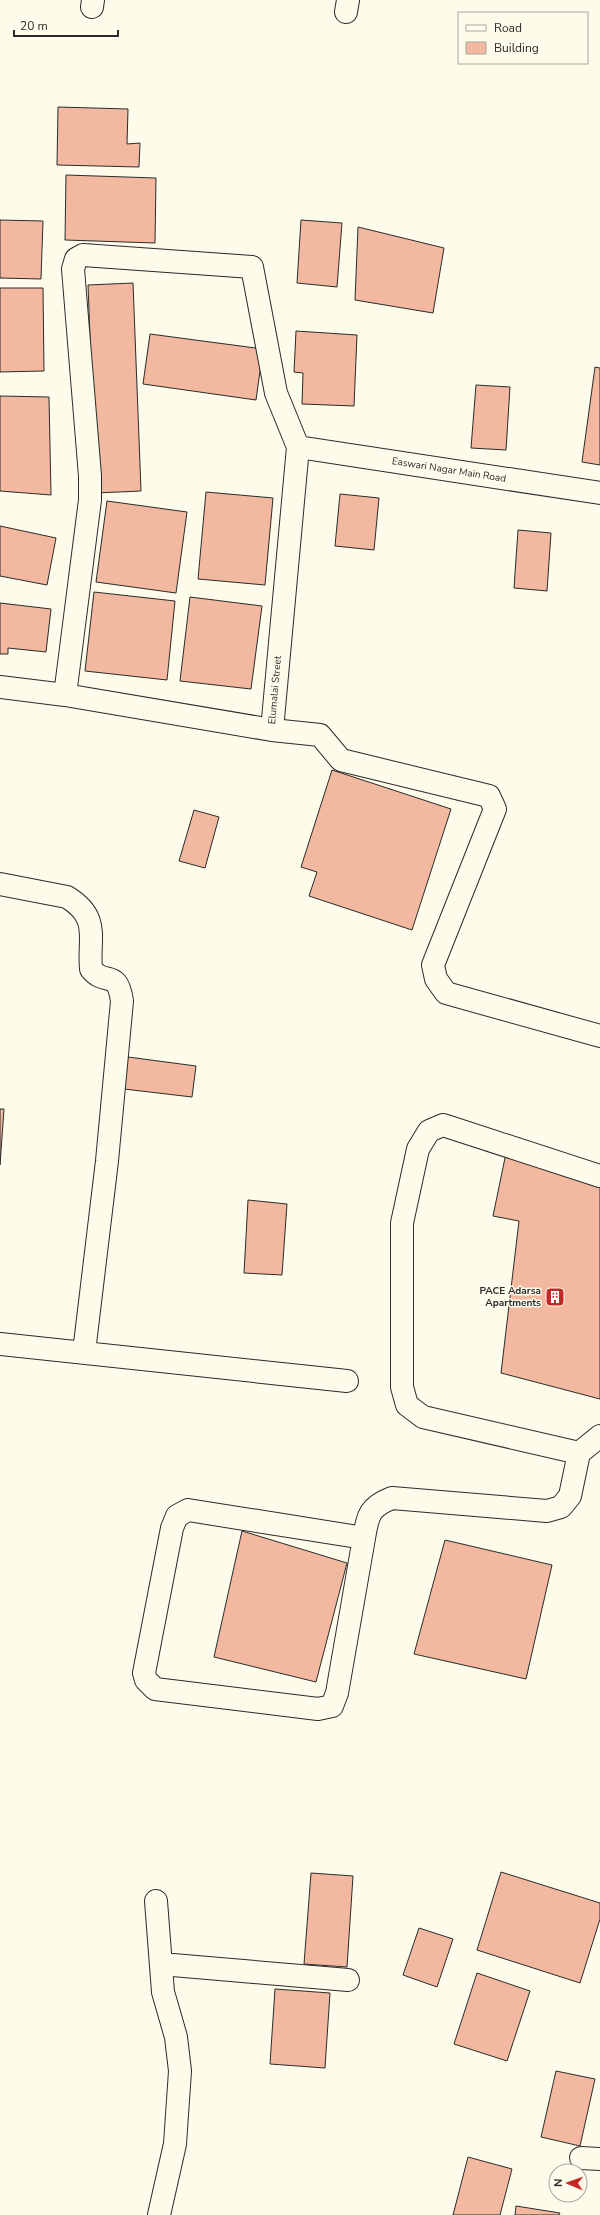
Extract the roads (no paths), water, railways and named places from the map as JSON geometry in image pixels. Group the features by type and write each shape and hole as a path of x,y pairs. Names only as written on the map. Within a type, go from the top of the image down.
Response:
{"street":[{"path":"65,695 90,500 90,476 73,269 76,259 83,255 252,267 276,393 298,447"},
{"name":"Easwari Nagar Main Road","path":"298,447 600,493"},
{"name":"Elumalai Street","path":"0,687 65,695 272,730 298,447"},
{"path":"272,730 320,735 341,760 489,796 495,809 433,965 436,979 446,993 600,1036"},
{"path":"0,884 67,897 77,903 87,917 93,932 91,969 96,976 110,978 118,983 120,987 122,1001 107,1161 84,1352"},
{"path":"579,1453 423,1417 407,1405 402,1386 402,1223 418,1149 429,1131 443,1125 600,1176"},
{"path":"0,1344 347,1381"},
{"path":"364,1538 188,1510 177,1516 172,1528 144,1672 146,1680 154,1689 318,1709 332,1706 338,1693 368,1516 378,1504 392,1498 547,1511 561,1508 570,1496 579,1453 600,1436"},
{"path":"156,1902 163,1992 176,2037 180,2071 175,2144 159,2215"},
{"path":"161,1964 348,1980"}],"place":[{"name":"PACE Adarsa Apartments","path":"555,1297"}]}
